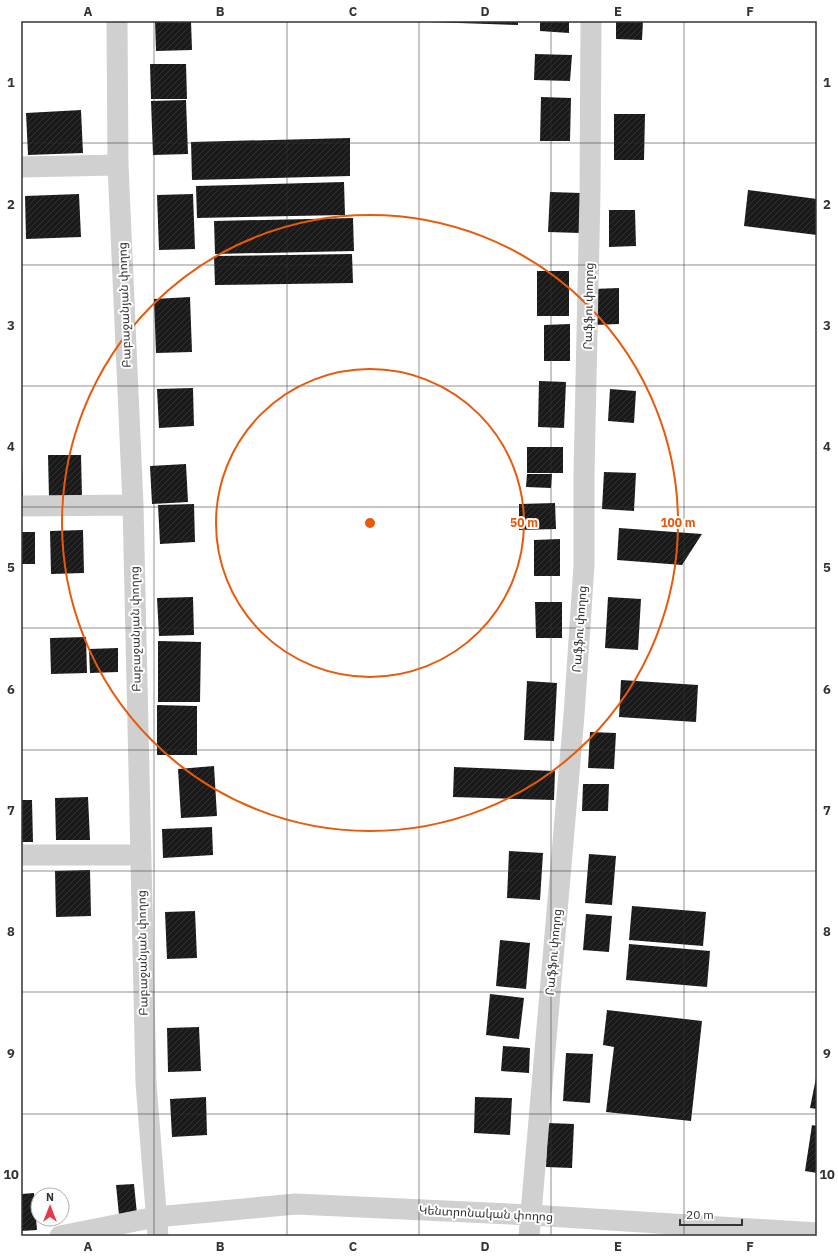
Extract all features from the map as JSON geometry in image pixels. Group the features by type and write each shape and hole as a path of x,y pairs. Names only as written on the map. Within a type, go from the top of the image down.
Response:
{"street":[{"name":"Բաբաջանյան փողոց","path":"117,21 118,165 133,505 146,1083 157,1227"},
{"name":"Րաֆֆու փողոց","path":"529,1236 574,715 584,565 584,474 590,193 591,21"},
{"path":"21,167 118,165"},
{"path":"21,506 133,505"},
{"path":"21,854 140,855"},
{"name":"Կենտրոնական փողոց","path":"60,1236 157,1227 296,1204 531,1215 817,1233"}],"building":[{"path":"155,21 191,21 192,50 156,51"},
{"path":"518,21 518,25 429,22"},
{"path":"540,21 569,21 569,33 540,31"},
{"path":"616,21 643,21 642,40 616,39"},
{"path":"535,54 572,55 570,81 534,80"},
{"path":"150,64 186,64 187,99 151,99"},
{"path":"541,97 571,98 570,141 540,141"},
{"path":"186,100 188,154 153,155 151,101"},
{"path":"81,110 83,153 28,155 26,113"},
{"path":"614,114 645,114 644,160 614,160"},
{"path":"350,138 350,176 192,180 191,142"},
{"path":"344,182 345,215 197,218 196,186"},
{"path":"748,190 817,199 817,235 744,226"},
{"path":"550,192 581,193 580,233 548,232"},
{"path":"79,194 81,237 26,239 25,196"},
{"path":"193,194 195,249 159,250 157,195"},
{"path":"609,210 635,210 636,246 609,247"},
{"path":"353,218 354,251 215,254 214,221"},
{"path":"352,254 353,283 215,285 214,256"},
{"path":"537,271 569,271 569,316 537,316"},
{"path":"619,288 619,324 593,325 593,289"},
{"path":"190,297 192,352 156,353 154,299"},
{"path":"570,324 570,361 544,361 544,325"},
{"path":"539,381 566,382 564,428 538,427"},
{"path":"193,388 194,426 159,428 157,389"},
{"path":"610,389 636,391 634,423 608,421"},
{"path":"527,447 563,447 563,473 527,473"},
{"path":"48,455 81,455 82,497 49,498"},
{"path":"22,462 23,500 21,500"},
{"path":"186,464 188,502 152,504 150,466"},
{"path":"604,472 636,473 634,511 602,509"},
{"path":"527,474 552,474 551,488 526,487"},
{"path":"555,503 556,529 519,530 519,504"},
{"path":"194,504 195,542 160,544 158,505"},
{"path":"619,528 702,534 682,565 617,560"},
{"path":"83,530 84,573 51,574 50,531"},
{"path":"21,532 35,532 35,564 21,564"},
{"path":"560,539 560,576 534,576 534,540"},
{"path":"193,597 194,635 159,636 157,598"},
{"path":"608,597 641,599 638,650 605,648"},
{"path":"535,602 562,602 562,638 536,638"},
{"path":"86,637 87,673 51,674 50,638"},
{"path":"158,641 201,642 200,702 158,702"},
{"path":"118,648 118,672 90,673 89,649"},
{"path":"621,680 698,685 696,722 619,717"},
{"path":"527,681 557,683 554,741 524,740"},
{"path":"157,705 197,706 197,755 157,755"},
{"path":"590,732 616,733 614,769 588,768"},
{"path":"214,766 217,816 181,818 178,769"},
{"path":"454,767 555,771 554,800 453,797"},
{"path":"583,784 609,784 608,811 582,811"},
{"path":"88,797 90,840 56,840 55,798"},
{"path":"21,800 32,800 33,842 21,842"},
{"path":"212,827 213,855 163,858 162,829"},
{"path":"509,851 543,853 540,900 507,898"},
{"path":"589,854 616,856 612,905 585,903"},
{"path":"90,870 91,916 56,917 55,871"},
{"path":"632,906 706,912 703,946 629,940"},
{"path":"195,911 197,958 167,959 165,912"},
{"path":"586,914 612,916 609,952 583,950"},
{"path":"500,940 530,943 526,989 496,986"},
{"path":"629,944 710,951 707,987 626,980"},
{"path":"490,994 524,998 519,1039 486,1035"},
{"path":"607,1010 702,1021 691,1121 606,1112 614,1047 603,1045"},
{"path":"199,1027 201,1071 168,1072 167,1028"},
{"path":"503,1046 530,1048 529,1073 501,1071"},
{"path":"566,1053 593,1054 590,1103 563,1101"},
{"path":"817,1078 817,1109 810,1108"},
{"path":"206,1097 207,1135 172,1137 170,1099"},
{"path":"475,1097 512,1098 510,1135 474,1133"},
{"path":"548,1123 574,1124 572,1168 546,1167"},
{"path":"812,1125 817,1126 817,1173 805,1171"},
{"path":"134,1184 137,1214 119,1215 116,1185"},
{"path":"30,1193 30,1227 37,1227 37,1230 21,1231 21,1194"}]}
